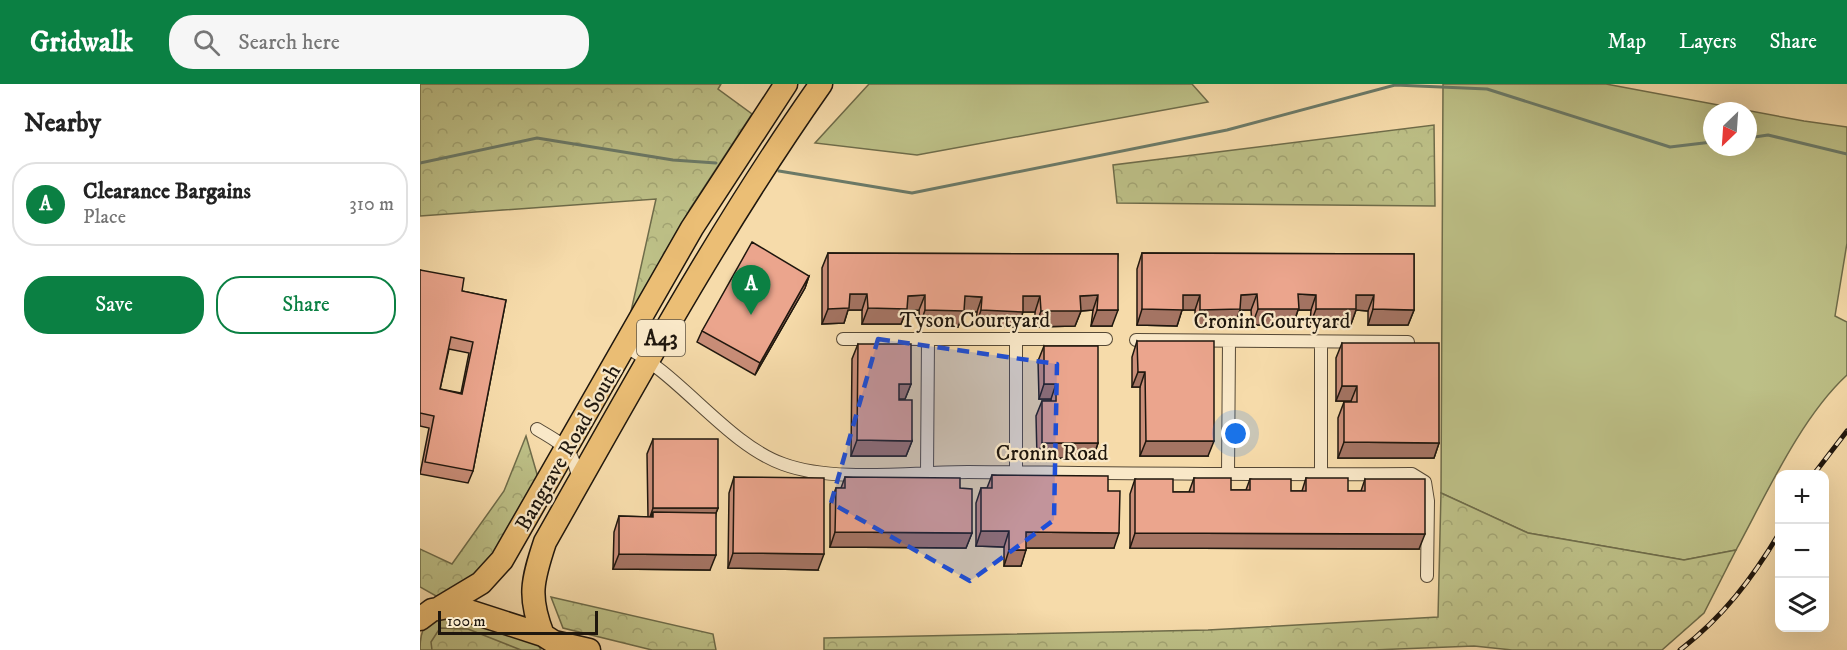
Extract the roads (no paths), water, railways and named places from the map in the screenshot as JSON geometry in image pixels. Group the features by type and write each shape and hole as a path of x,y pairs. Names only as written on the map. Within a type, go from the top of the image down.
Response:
{"highway":[{"name":"Bangrave Road South","path":"441,607 481,582 502,560 692,228 786,84"},
{"name":"Bangrave Road South","path":"552,642 533,605 533,579 545,543 714,245 768,159 821,84"},
{"name":"A43","path":"420,619 441,607"},
{"path":"441,607 464,609 552,642 589,650"}],"street":[{"name":"Tyson Courtyard","path":"843,339 1016,341 1106,339"},
{"path":"927,472 928,340"},
{"name":"Cronin Courtyard","path":"1136,340 1408,342"},
{"path":"1016,341 1016,472"},
{"path":"1228,474 1229,342"},
{"path":"1321,342 1321,474"},
{"name":"Cronin Road","path":"624,346 650,359 742,440 783,464 831,474 927,472 1412,474 1425,482 1428,501 1427,576"},
{"path":"537,429 567,447 575,463 579,482"}],"waterway":[{"path":"779,171 912,193 1227,130 1395,85 1487,89 1670,147 1703,143"},
{"path":"1757,137 1768,135 1847,154"},
{"path":"420,163 537,138 673,160 716,163"}],"railway":[{"path":"1817,470 1847,431"},
{"path":"1680,650 1710,624 1736,596 1775,540"}],"place":[{"name":"Clearance Bargains","path":"751,315"}]}
